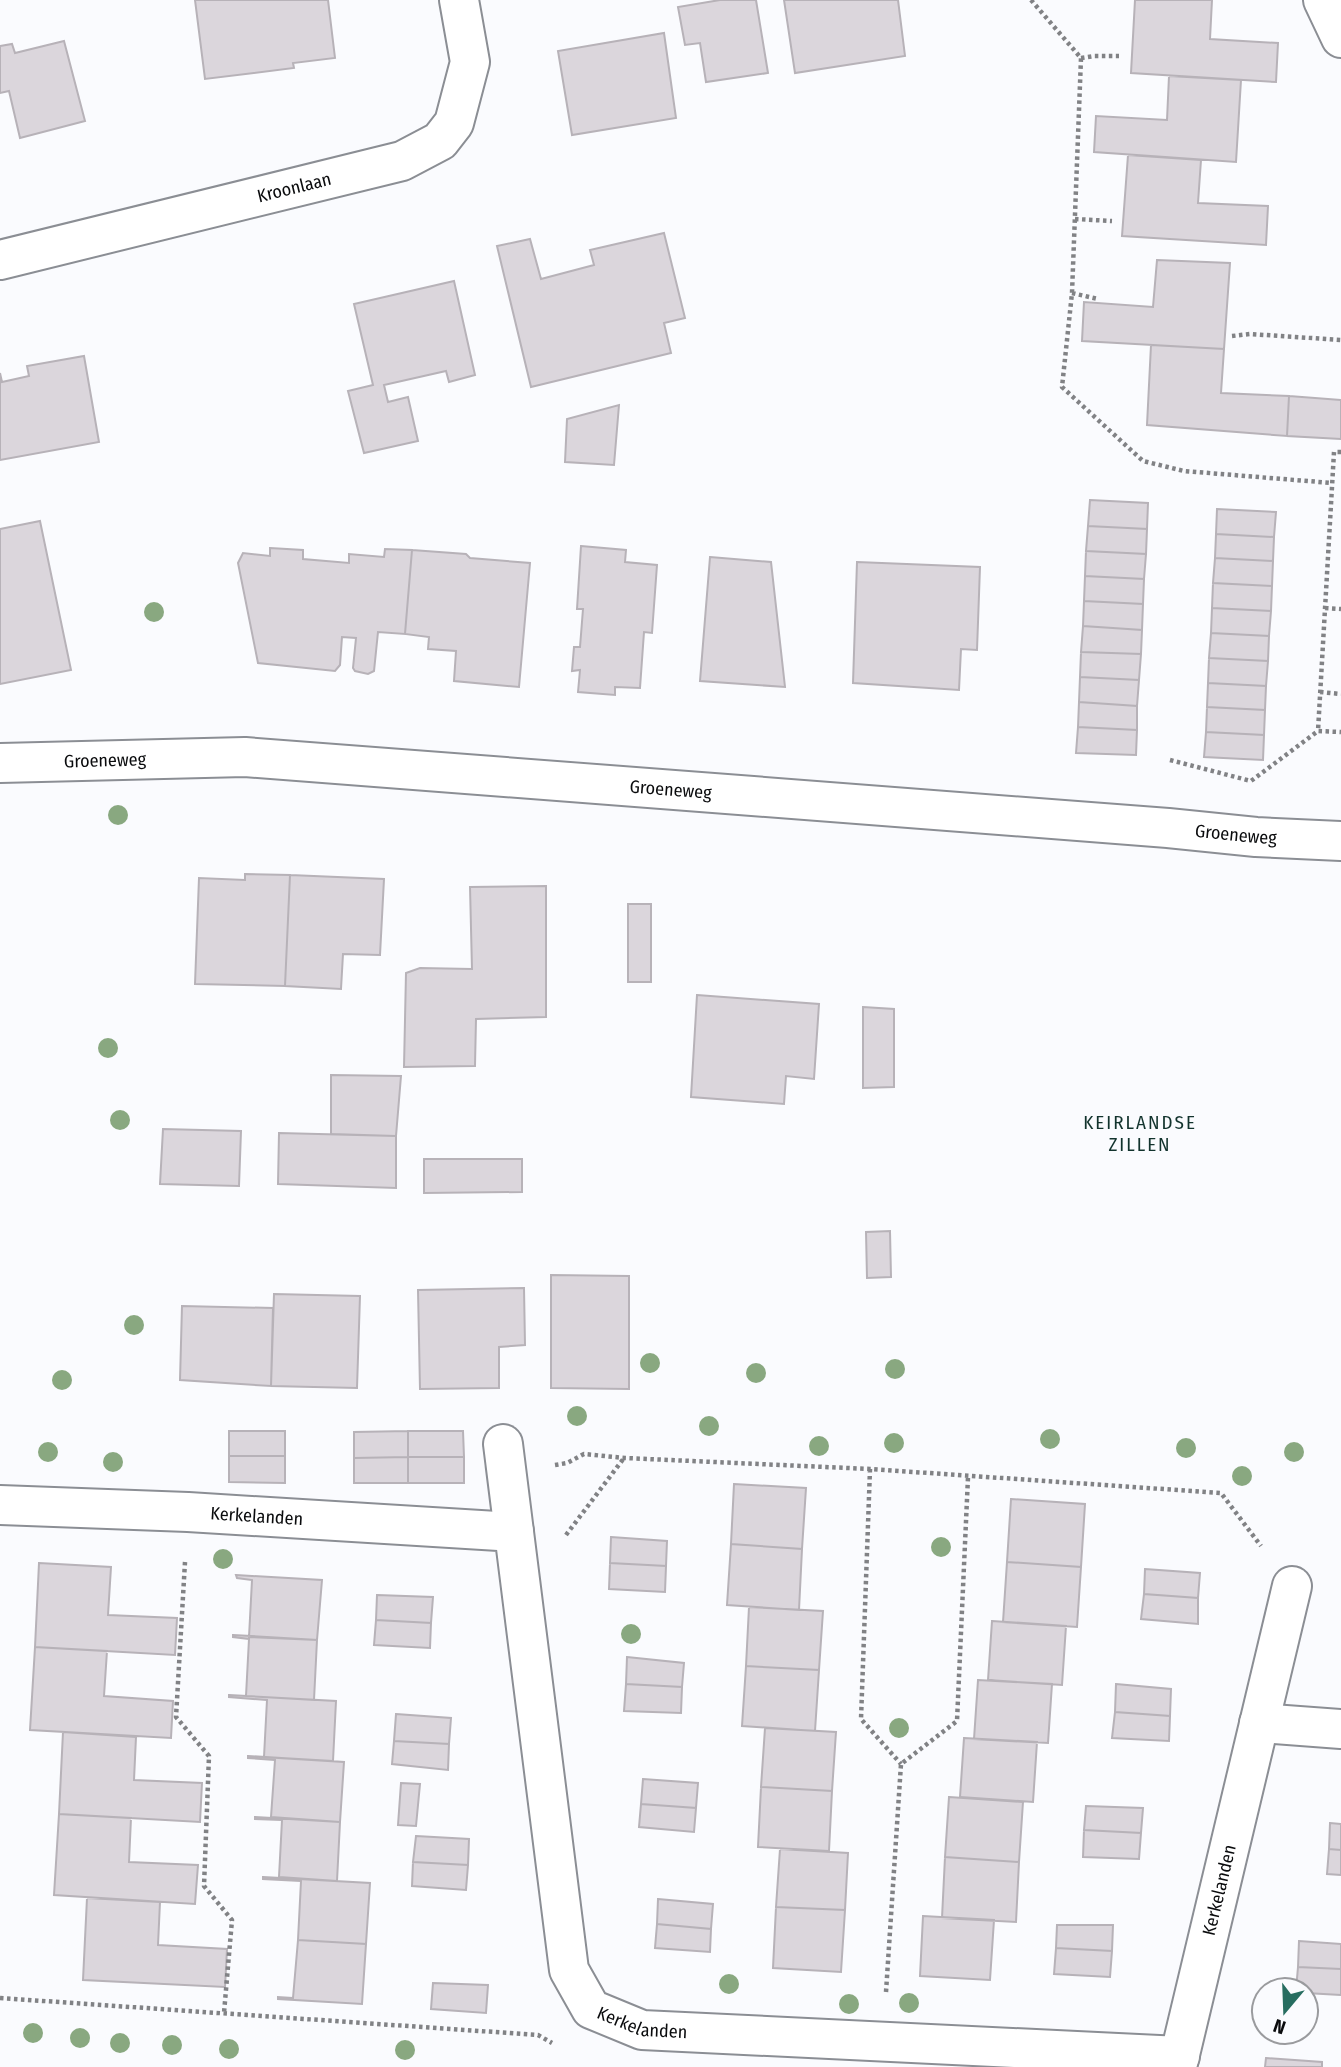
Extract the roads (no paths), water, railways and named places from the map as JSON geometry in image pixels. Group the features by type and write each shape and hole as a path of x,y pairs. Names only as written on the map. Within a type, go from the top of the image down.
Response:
{"street":[{"name":"Kroonlaan","path":"0,260 402,161 440,141 454,123 470,62 459,0"},
{"path":"1323,0 1341,38"},
{"name":"Groeneweg","path":"0,763 245,757 1126,824 1256,837 1341,841"},
{"name":"Kerkelanden","path":"504,1458 569,1970 591,2009 642,2030 1178,2061 1292,1586"},
{"name":"Kerkelanden","path":"0,1504 188,1512 515,1540"},
{"path":"1259,1723 1341,1729"}],"district":[{"name":"KEIRLANDSE ZILLEN","path":"1140,1133"}]}
